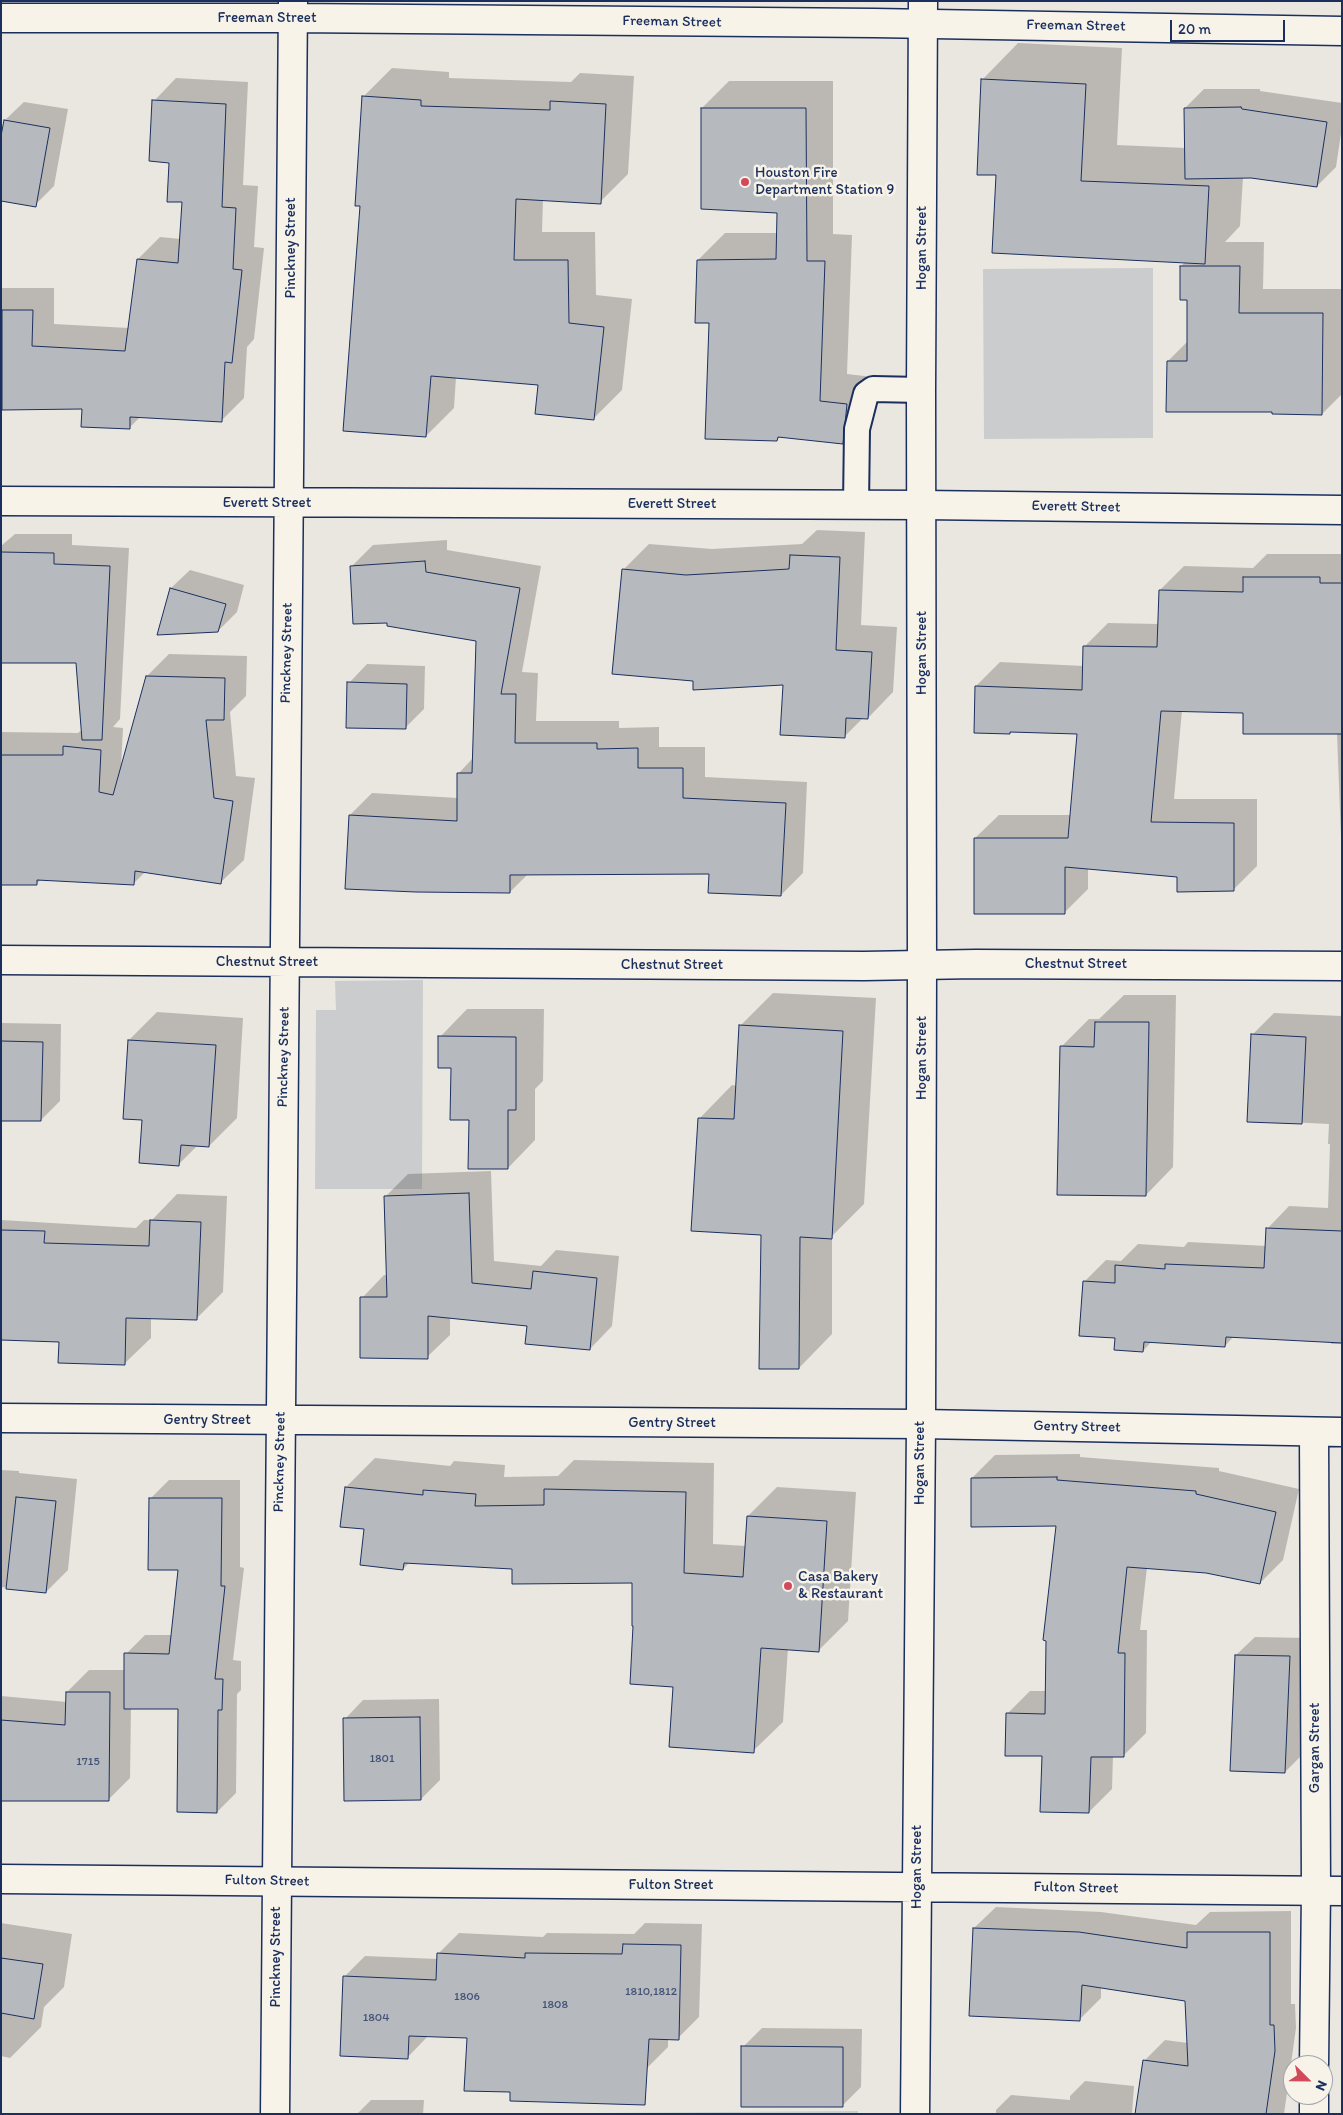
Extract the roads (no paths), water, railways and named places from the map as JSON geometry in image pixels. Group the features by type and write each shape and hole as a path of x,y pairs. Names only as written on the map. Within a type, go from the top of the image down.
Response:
{"street":[{"name":"Freeman Street","path":"1,18 293,10 923,13 1342,31"},
{"name":"Pinckney Street","path":"275,2114 293,10"},
{"name":"Hogan Street","path":"914,2114 921,1424 923,13"},
{"name":"Everett Street","path":"1,501 922,504 1342,510"},
{"name":"Chestnut Street","path":"1,960 864,966 922,964 1342,966"},
{"name":"Gentry Street","path":"1,1418 921,1424 1342,1432"},
{"name":"Gargan Street","path":"1314,1432 1329,1890 1315,2055"},
{"name":"Fulton Street","path":"1,1879 1329,1890"}],"lane":[{"path":"856,505 857,429 866,394 873,389 921,390"}],"place":[{"name":"Houston Fire Department Station 9","path":"745,182"},
{"name":"Casa Bakery & Restaurant","path":"788,1586"}]}
